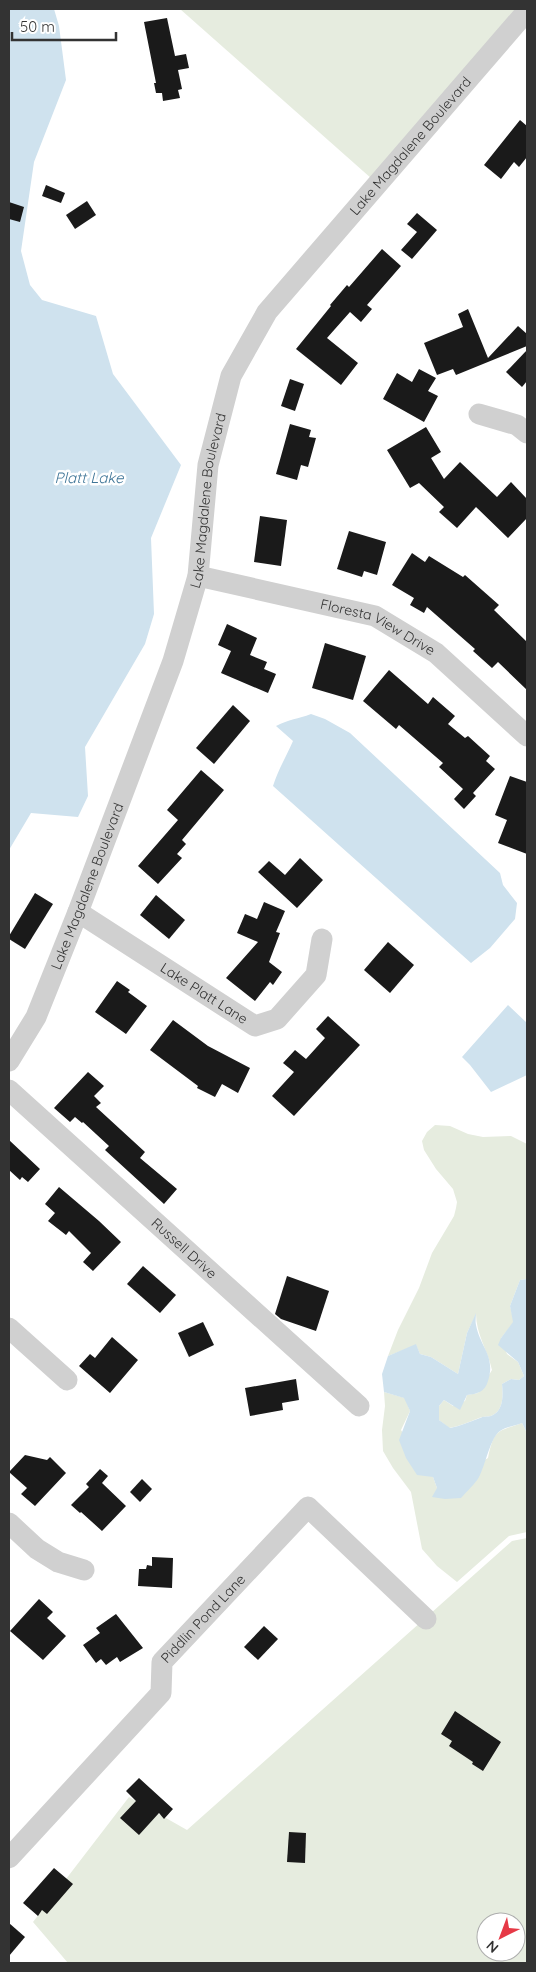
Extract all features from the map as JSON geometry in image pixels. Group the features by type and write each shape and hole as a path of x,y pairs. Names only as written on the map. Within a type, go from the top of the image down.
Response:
{"street":[{"name":"Lake Magdalene Boulevard","path":"9,1061 36,1017 173,661 198,576 208,465 231,376 267,312 527,11"},
{"path":"479,414 517,425 527,433"},
{"name":"Floresta View Drive","path":"198,576 375,616 436,653 527,736"},
{"name":"Lake Platt Lane","path":"78,912 255,1026 277,1019 316,975 322,939"},
{"name":"Russell Drive","path":"9,1090 359,1406"},
{"path":"9,1328 67,1380"},
{"name":"Piddlin Pond Lane","path":"9,1858 161,1693 162,1662 308,1507 426,1619"},
{"path":"9,1524 37,1549 58,1562 84,1570"}],"shaded area":[{"path":"180,9 520,9 372,179"},
{"path":"435,1125 450,1126 468,1134 483,1137 511,1136 527,1144 527,1279 520,1280 510,1306 514,1322 501,1338 507,1354 518,1362 524,1376 519,1380 511,1379 502,1384 502,1402 495,1414 449,1428 439,1420 439,1406 444,1400 453,1406 465,1401 467,1395 478,1393 492,1370 478,1329 476,1314 467,1333 458,1374 431,1357 420,1354 416,1345 388,1356 398,1330 419,1288 432,1253 454,1216 456,1208 457,1202 453,1189 436,1169 424,1150 422,1141 427,1132"},
{"path":"384,1392 405,1398 410,1411 401,1430 433,1477 437,1488 488,1458 492,1442 501,1431 522,1423 527,1433 527,1532 509,1536 457,1582 437,1566 422,1549 411,1492 383,1451"},
{"path":"527,1538 527,1963 68,1963 33,1922 129,1797 187,1830 512,1541"}],"water":[{"name":"Platt Lake","path":"9,9 54,9 59,26 66,80 34,162 21,251 30,285 42,300 96,316 113,374 181,465 151,538 154,614 145,644 85,747 88,796 78,817 31,813 9,850"},
{"path":"311,714 325,719 350,733 500,873 503,885 517,903 515,919 490,948 471,963 273,786 293,741 276,726"},
{"path":"508,1005 527,1023 527,1075 491,1092 462,1057"},
{"path":"527,1279 527,1433 522,1423 500,1431 491,1445 479,1477 461,1498 445,1499 432,1497 437,1488 433,1477 417,1475 406,1458 399,1440 410,1411 404,1398 384,1392 382,1374 388,1356 416,1344 420,1354 431,1357 458,1374 467,1333 476,1313 478,1333 489,1358 490,1372 488,1381 485,1388 480,1392 467,1395 460,1410 444,1400 439,1406 439,1420 450,1428 495,1414 500,1407 502,1384 511,1379 519,1380 524,1376 518,1362 498,1345 513,1322 510,1306 520,1280"}],"building":[{"path":"167,18 175,56 186,54 189,68 178,70 182,89 178,90 180,98 163,101 162,93 156,93 154,83 156,83 144,22"},
{"path":"520,120 527,126 527,157 519,167 514,162 501,179 484,165"},
{"path":"46,185 65,193 61,203 42,196"},
{"path":"87,201 96,215 75,229 66,215"},
{"path":"9,202 24,207 20,222 9,219"},
{"path":"417,213 437,230 412,259 401,250 417,232 407,224"},
{"path":"382,249 401,266 367,305 372,309 361,322 350,312 327,338 358,363 341,385 296,349 347,285 349,287"},
{"path":"468,309 488,358 518,326 527,334 527,346 456,375 453,369 437,375 424,343 463,327 458,314"},
{"path":"527,350 527,381 522,387 506,372"},
{"path":"419,369 436,378 428,391 438,396 424,422 383,399 397,373 412,382"},
{"path":"290,379 304,384 295,411 281,406"},
{"path":"290,424 311,430 309,437 316,438 308,467 301,465 297,480 276,474"},
{"path":"426,427 441,452 431,458 444,479 460,462 497,497 511,482 527,499 527,518 508,538 476,507 457,528 439,512 444,507 419,483 410,488 387,450"},
{"path":"260,516 287,520 281,566 254,562"},
{"path":"349,531 386,542 377,575 364,571 362,577 337,569"},
{"path":"412,553 425,562 429,556 463,577 465,575 499,605 494,610 527,642 527,690 498,662 492,668 473,651 475,649 427,607 424,613 410,605 414,598 392,585"},
{"path":"227,624 257,638 250,655 267,662 264,669 276,674 268,693 221,673 231,651 218,645"},
{"path":"325,643 366,656 353,700 312,688"},
{"path":"389,670 428,704 433,697 455,716 448,724 465,738 468,736 490,756 486,761 495,769 473,793 476,796 464,809 454,799 463,789 439,767 443,763 399,725 396,729 363,701"},
{"path":"233,705 250,721 214,764 196,748"},
{"path":"201,770 224,790 182,840 186,844 177,854 182,858 158,884 138,866 178,820 167,810"},
{"path":"510,776 527,782 527,854 498,843 507,820 495,815"},
{"path":"300,858 323,880 297,908 258,872 269,861 285,875"},
{"path":"35,893 53,904 25,949 9,939 9,936"},
{"path":"156,895 185,920 169,939 140,915"},
{"path":"264,902 285,911 276,932 280,933 269,962 282,972 273,985 270,982 255,1001 226,978 258,942 237,933 245,914 257,919"},
{"path":"388,942 414,965 390,993 364,970"},
{"path":"117,981 147,1006 126,1034 95,1012"},
{"path":"328,1016 360,1045 294,1116 272,1096 294,1072 283,1063 295,1050 306,1059 325,1038 316,1029"},
{"path":"173,1020 208,1046 250,1068 238,1093 222,1084 215,1097 197,1088 198,1086 150,1050"},
{"path":"88,1072 104,1086 94,1096 101,1103 96,1107 145,1152 140,1158 177,1189 164,1204 105,1150 109,1146 83,1122 75,1117 70,1122 54,1108"},
{"path":"9,1140 40,1169 28,1182 22,1177 20,1180 9,1170"},
{"path":"59,1187 121,1242 93,1271 83,1262 91,1253 69,1231 66,1235 48,1221 55,1213 45,1204"},
{"path":"143,1266 176,1295 160,1313 127,1284"},
{"path":"287,1276 329,1291 316,1331 281,1319 275,1314"},
{"path":"203,1322 214,1345 189,1357 178,1333"},
{"path":"112,1337 138,1360 110,1393 79,1366 90,1354 95,1358"},
{"path":"296,1379 299,1400 282,1403 283,1410 250,1416 245,1388"},
{"path":"25,1455 47,1460 50,1457 66,1473 35,1506 21,1494 27,1488 9,1472"},
{"path":"100,1469 108,1476 102,1483 126,1506 102,1531 71,1505 89,1487 86,1484"},
{"path":"142,1479 152,1489 140,1502 130,1492"},
{"path":"152,1557 173,1558 172,1588 138,1586 139,1569 146,1569 147,1565 152,1566"},
{"path":"39,1599 53,1612 47,1618 66,1636 43,1660 10,1631"},
{"path":"116,1614 143,1648 120,1662 117,1657 106,1665 101,1659 96,1663 83,1645 100,1633 96,1628"},
{"path":"264,1626 278,1639 258,1660 244,1647"},
{"path":"455,1711 501,1742 483,1771 449,1746 452,1741 441,1734"},
{"path":"139,1778 173,1809 164,1819 159,1813 139,1835 120,1818 136,1801 126,1791"},
{"path":"289,1832 306,1833 305,1863 287,1862"},
{"path":"54,1868 73,1884 47,1914 42,1910 38,1916 23,1903"},
{"path":"9,1923 25,1937 9,1956"}]}
